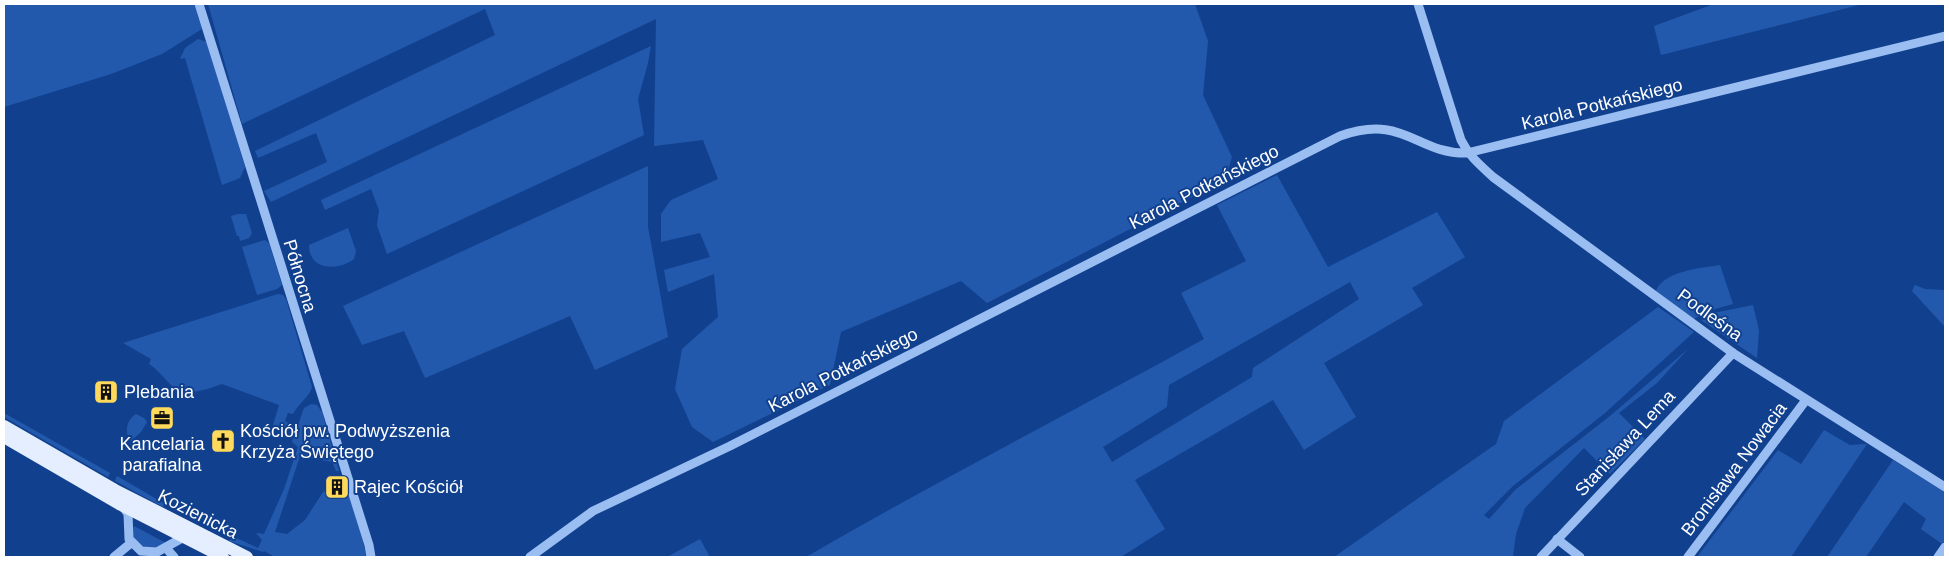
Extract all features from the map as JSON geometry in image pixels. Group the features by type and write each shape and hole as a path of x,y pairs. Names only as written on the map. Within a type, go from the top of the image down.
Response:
{"main road":[{"name":"Kozienicka","path":"4,426 155,511 247,557"},
{"name":"Kozienicka","path":"4,437 121,505 134,517 184,537 223,557"}],"street":[{"name":"Północna","path":"199,4 369,545 371,557"},
{"path":"1418,4 1461,140 1467,153"},
{"name":"Karola Potkańskiego","path":"530,557 593,512 730,446 1340,136 1361,130 1389,129 1444,151 1467,153 1945,36"},
{"name":"Podleśna","path":"1467,153 1493,177 1733,353 1945,487"},
{"name":"Stanisława Lema","path":"1541,557 1733,353"},
{"name":"Bronisława Nowacia","path":"1688,557 1806,400"},
{"path":"155,511 134,517 127,534 131,543 136,548 147,552 166,548 184,537"},
{"path":"1557,538 1580,557"},
{"path":"114,557 131,543"},
{"path":"1938,557 1945,547"},
{"path":"166,548 174,557"}],"shaded area":[{"path":"194,4 202,29 162,54 111,74 4,107 4,5"},
{"path":"208,4 1195,4 1208,41 1203,95 1232,157 1225,180 987,303 961,281 841,332 830,385 713,442 692,427 675,389 682,349 718,317 714,274 668,292 664,270 710,257 700,233 661,242 661,214 671,200 718,179 703,140 654,146 656,19 271,202 264,191 327,162 316,133 258,158 255,151 495,35 485,9 242,124"},
{"path":"1714,4 1863,4 1661,55 1654,26"},
{"path":"198,39 207,42 245,167 240,178 222,185 185,58 180,59 185,48"},
{"path":"651,46 638,99 644,135 387,254 377,225 379,210 371,189 325,210 321,200"},
{"path":"648,166 648,227 668,337 595,370 570,316 425,378 404,331 362,345 343,306"},
{"path":"1277,175 1328,267 1437,212 1465,257 1412,288 1423,305 1324,363 1356,417 1304,450 1273,400 1135,480 1165,529 1121,557 806,557 905,501 1204,339 1181,293 1246,261 1217,205","holes":["1350,282 1359,299 1253,368 1252,377 1112,462 1103,447 1167,407 1169,385"]},
{"path":"246,214 252,233 249,238 240,241 231,216"},
{"path":"348,228 356,251 354,259 340,266 333,267 319,264 314,260 310,254 309,245"},
{"path":"265,240 269,243 282,285 277,289 257,295 242,247"},
{"path":"1720,265 1733,304 1708,311 1694,319 1656,291 1660,284 1675,275 1694,269"},
{"path":"1915,285 1925,289 1945,290 1945,327 1912,291"},
{"path":"278,294 283,295 286,299 312,387 293,414 288,413 285,421 291,425 286,429 273,425 279,405 222,384 190,392 177,390 149,364 151,359 123,343"},
{"path":"1753,305 1759,330 1757,358 1701,320 1714,313"},
{"path":"1658,307 1694,332 1605,413 1513,486 1484,515 1489,519 1515,490 1610,416 1688,349 1657,383 1619,413 1645,439 1610,474 1584,448 1525,508 1516,534 1513,557 1334,557 1496,444 1504,421"},
{"path":"311,404 317,405 322,412 339,471 336,471 332,462 300,456 275,532 287,534 305,520 323,492 339,481 348,493 352,504 360,528 366,557 275,557 264,551 229,541 232,536 258,548 262,540 256,533 264,534 284,489 298,447 292,442 304,408"},
{"path":"4,413 110,473 108,477 4,417"},
{"path":"136,414 147,422 141,432 131,441 127,434 127,427 130,420"},
{"path":"1824,430 1850,445 1867,444 1791,557 1697,557 1778,450 1801,464"},
{"path":"1893,460 1945,492 1945,540 1942,544 1921,529 1926,519 1904,502 1866,557 1827,557"},
{"path":"117,476 165,504 163,507 115,481"},
{"path":"134,526 166,543 154,550 142,548 132,537"},
{"path":"700,539 710,557 667,557"}],"place":[{"name":"Plebania","path":"106,392"},
{"name":"Kancelaria parafialna","path":"162,418"},
{"name":"Kościół pw. Podwyższenia Krzyża Świętego","path":"223,441"},
{"name":"Rajec Kościół","path":"337,487"}]}
